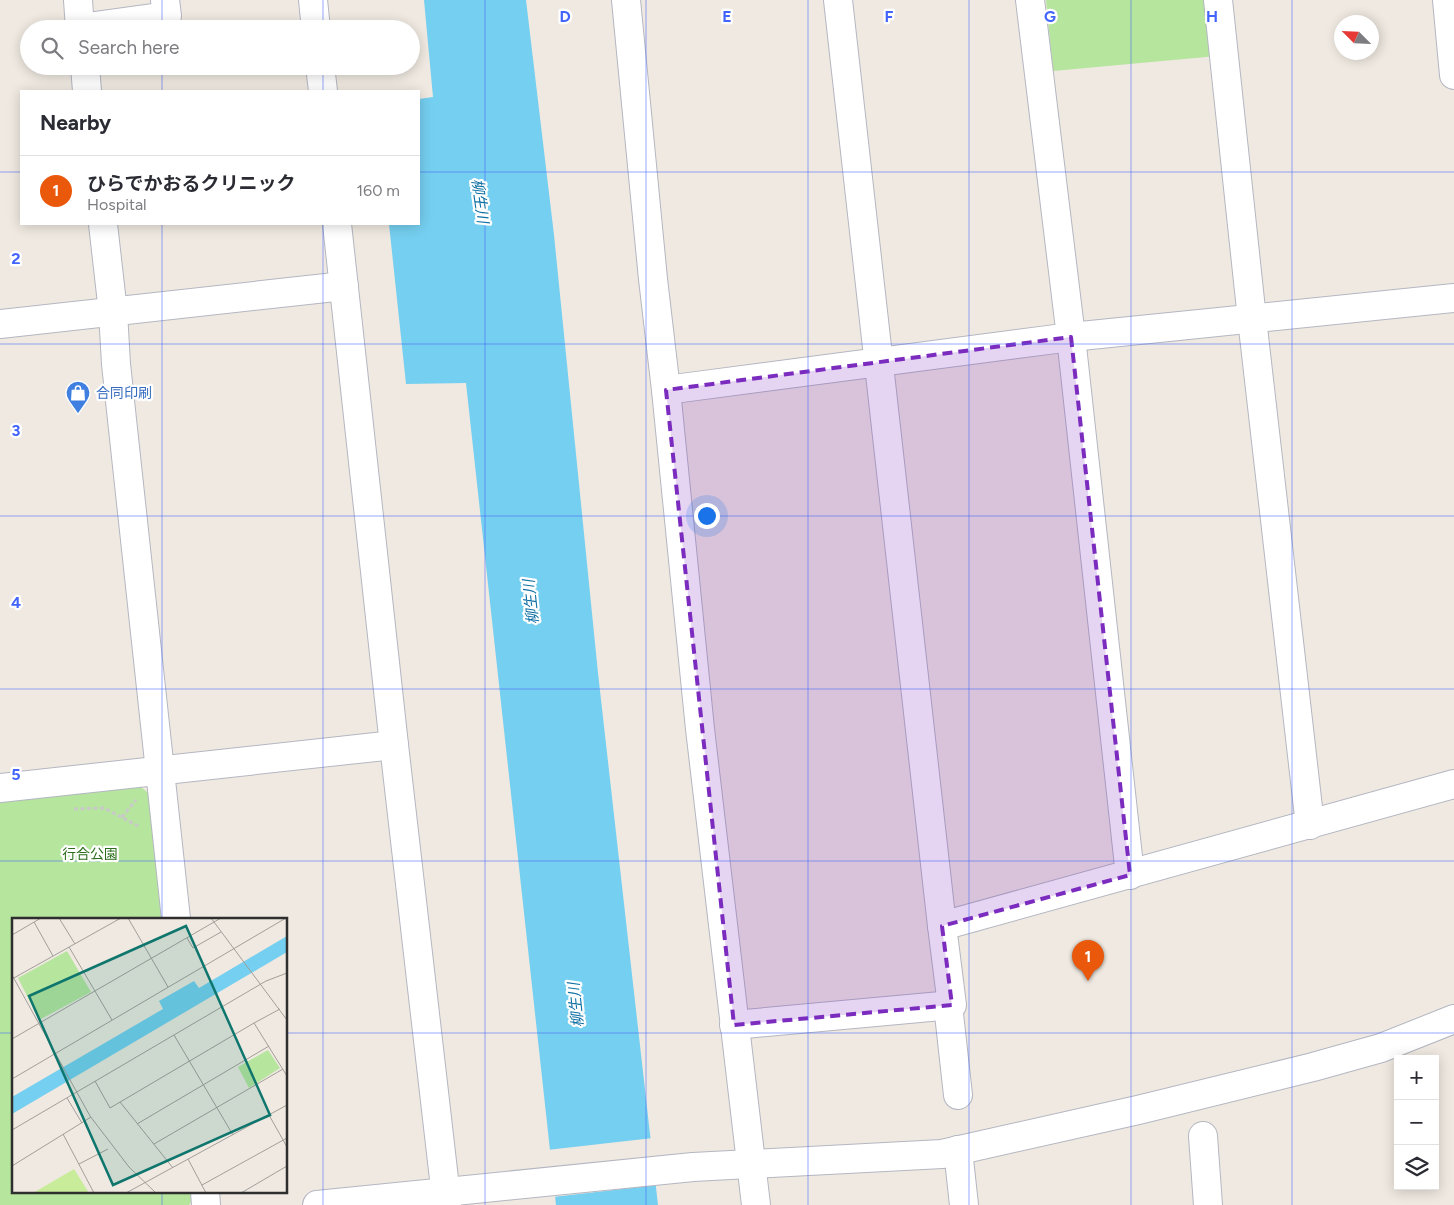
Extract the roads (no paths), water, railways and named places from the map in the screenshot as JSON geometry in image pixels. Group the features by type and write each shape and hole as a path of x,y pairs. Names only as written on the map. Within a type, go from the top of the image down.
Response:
{"street":[{"path":"78,0 79,20"},
{"path":"138,20 167,16 166,0"},
{"path":"313,0 315,20"},
{"path":"626,0 652,279 666,390 700,728 756,1205"},
{"path":"734,1025 952,1005 838,0"},
{"path":"1030,0 1071,336 1130,875"},
{"path":"1218,0 1252,319 1310,825"},
{"path":"1449,2 1454,75"},
{"path":"86,75 88,90"},
{"path":"321,75 323,90"},
{"path":"102,225 176,918"},
{"path":"337,225 446,1199"},
{"path":"0,324 344,286"},
{"path":"666,390 1071,336 1454,298"},
{"path":"0,788 394,745"},
{"path":"942,926 1454,784"},
{"path":"948,1005 958,1095"},
{"path":"317,1205 446,1199 515,1185 693,1167 942,1154 1138,1110 1313,1067 1381,1048 1454,1020"},
{"path":"1203,1136 1208,1205"},
{"path":"958,1150 964,1205"},
{"path":"205,1192 206,1205"}],"water":[{"name":"柳生川","path":"424,0 526,0 554,235 598,673 658,1205 556,1205 466,383 406,384 389,225 420,225 420,99 433,97"}],"place":[{"name":"合同印刷","path":"78,414"},
{"name":"ひらでかおるクリニック","path":"1088,981"}],"park label":[{"name":"行合公園","path":"90,854"}]}
